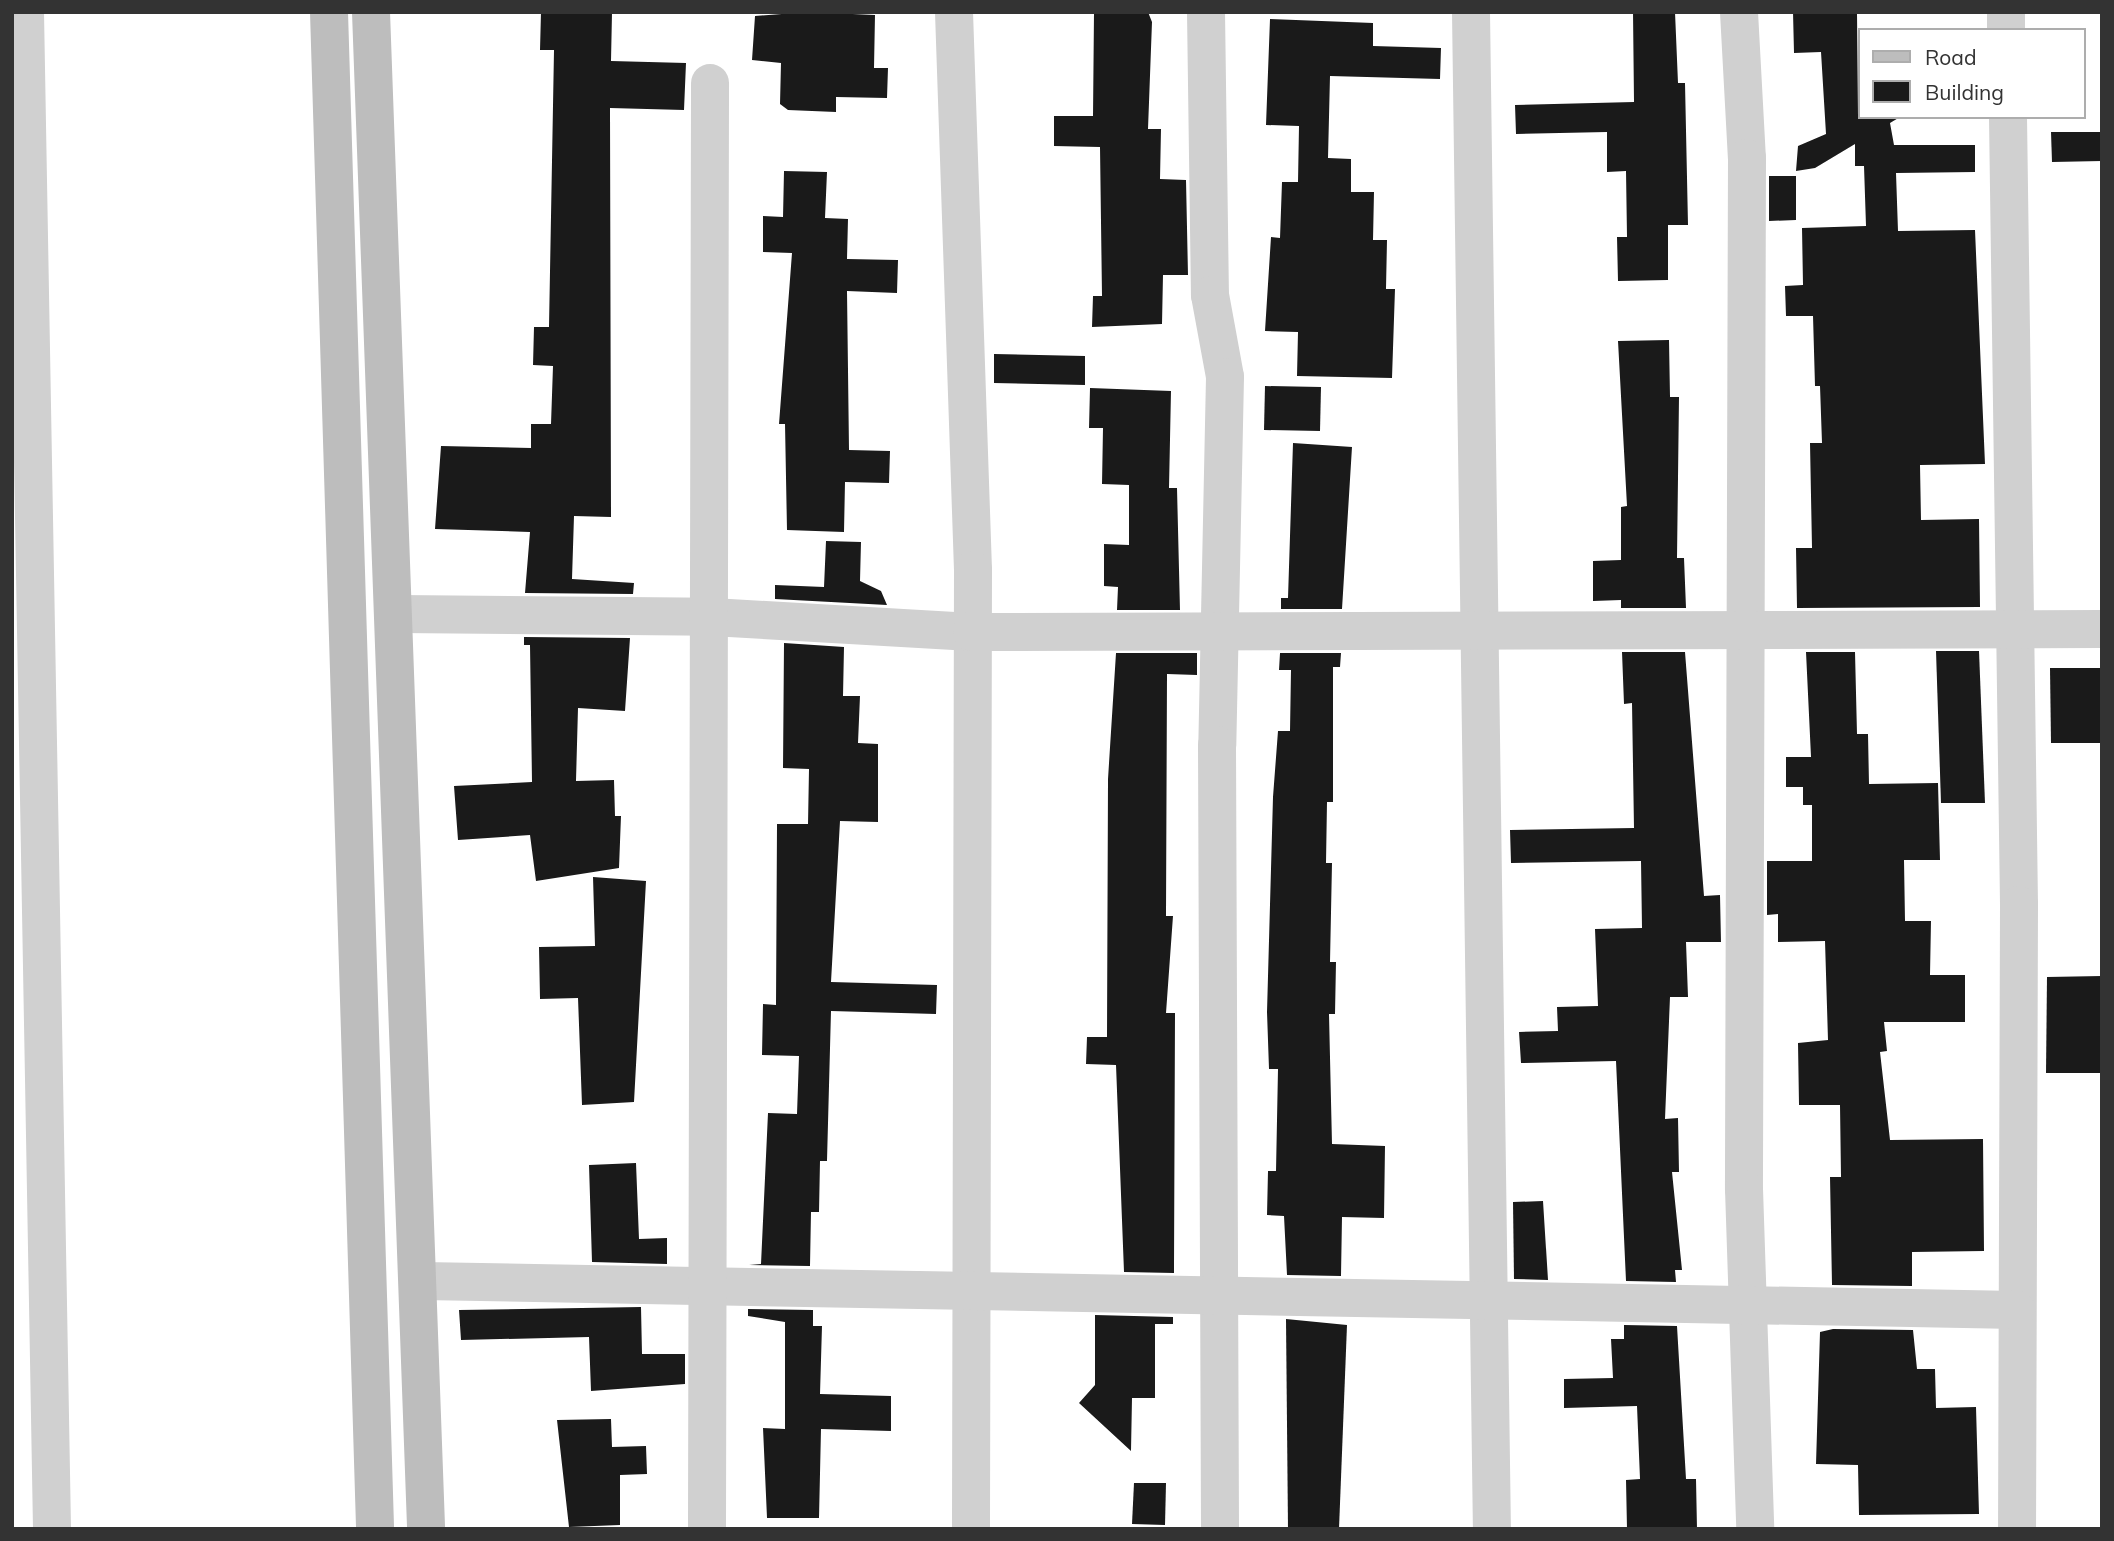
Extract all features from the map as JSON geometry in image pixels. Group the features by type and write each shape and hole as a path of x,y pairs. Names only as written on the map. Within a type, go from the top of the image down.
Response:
{"street":[{"path":"25,12 21,256 23,478 52,1529"},
{"path":"330,12 375,1529"},
{"path":"371,12 398,614 422,1281 426,1529"},
{"path":"954,12 972,632 971,1529"},
{"path":"1206,12 1210,295 1224,377 1219,631 1220,1529"},
{"path":"1471,12 1484,633 1492,1529"},
{"path":"1739,12 1747,158 1744,1189 1755,1529"},
{"path":"707,1529 712,617 710,83"},
{"path":"2008,119 2017,625 2017,1529"},
{"path":"398,614 712,617 972,632 1745,634 2017,625 2102,629"},
{"path":"422,1281 2017,1310"}],"building":[{"path":"541,12 612,13 611,61 686,63 684,110 610,108 611,517 574,516 572,579 634,583 633,594 525,593 530,532 435,529 441,446 531,448 531,424 551,424 553,366 533,365 534,327 549,327 554,50 540,50"},
{"path":"808,12 875,15 874,68 888,68 887,98 836,97 836,112 788,110 780,104 781,63 752,60 755,16"},
{"path":"1094,12 1148,12 1152,22 1148,129 1161,129 1160,179 1186,180 1188,275 1163,275 1162,324 1092,327 1093,296 1102,296 1100,147 1054,146 1054,116 1093,116"},
{"path":"1633,12 1675,12 1678,83 1685,83 1688,225 1668,225 1668,280 1618,281 1617,237 1627,237 1626,171 1607,172 1607,132 1516,134 1515,105 1634,102"},
{"path":"1793,12 1857,12 1858,119 1897,119 1890,123 1894,145 1975,145 1975,172 1896,173 1898,231 1975,230 1985,464 1920,465 1921,520 1979,519 1980,607 1797,608 1796,548 1812,548 1810,443 1822,443 1820,386 1815,386 1813,316 1786,316 1785,286 1803,285 1802,228 1866,226 1864,166 1855,166 1855,144 1815,168 1796,171 1798,146 1826,134 1821,52 1794,53"},
{"path":"1270,19 1373,23 1373,46 1441,48 1440,79 1330,76 1328,158 1351,159 1351,192 1374,192 1373,240 1387,240 1386,289 1395,289 1392,378 1297,376 1298,332 1265,331 1271,237 1280,238 1282,182 1298,182 1299,126 1266,125"},
{"path":"2051,132 2102,132 2102,161 2052,162"},
{"path":"784,171 827,172 825,218 848,219 847,259 898,260 897,293 847,291 849,450 890,451 889,483 845,482 844,532 787,530 785,424 779,424 792,253 763,252 763,216 783,217"},
{"path":"1769,176 1796,176 1796,220 1769,221"},
{"path":"1669,340 1670,397 1679,397 1677,558 1684,558 1686,608 1621,608 1621,600 1593,601 1593,561 1621,560 1621,507 1627,506 1618,341"},
{"path":"994,354 1085,356 1085,385 994,383"},
{"path":"1265,386 1321,387 1320,431 1264,430"},
{"path":"1090,388 1171,391 1169,488 1177,488 1180,610 1117,610 1118,587 1104,586 1104,544 1129,545 1129,485 1102,484 1103,428 1089,428"},
{"path":"1293,443 1352,447 1342,609 1281,609 1281,598 1288,598"},
{"path":"826,541 861,542 860,581 881,591 887,605 775,599 775,585 824,587"},
{"path":"524,637 630,638 625,711 578,708 576,781 614,780 615,816 621,816 619,868 536,881 530,835 458,840 454,786 532,782 530,645 524,645"},
{"path":"784,643 844,647 843,696 860,696 858,743 878,744 878,822 840,821 831,982 937,985 936,1014 831,1011 827,1161 820,1161 819,1212 811,1212 810,1266 749,1265 761,1264 768,1113 797,1114 799,1056 762,1055 763,1004 776,1005 777,824 808,824 809,769 783,768"},
{"path":"1936,651 1979,651 1985,803 1941,803"},
{"path":"1622,652 1685,652 1704,896 1720,895 1721,942 1686,942 1688,997 1670,997 1665,1119 1678,1118 1679,1172 1672,1172 1682,1270 1675,1270 1676,1282 1626,1281 1616,1061 1521,1063 1519,1032 1558,1031 1557,1007 1598,1006 1595,929 1642,928 1641,861 1511,863 1510,830 1634,828 1632,703 1624,704"},
{"path":"1806,652 1855,652 1857,734 1868,734 1869,784 1938,783 1940,860 1904,860 1905,921 1931,921 1930,975 1965,975 1965,1022 1884,1022 1887,1051 1880,1052 1890,1140 1983,1139 1984,1251 1912,1252 1912,1286 1832,1285 1830,1177 1841,1177 1840,1105 1799,1105 1798,1043 1828,1040 1825,941 1778,942 1778,914 1767,915 1767,861 1812,861 1812,805 1803,805 1803,787 1786,787 1786,757 1811,757"},
{"path":"1116,653 1197,653 1197,675 1167,674 1166,916 1173,916 1166,1013 1175,1013 1174,1273 1124,1272 1116,1065 1086,1064 1087,1037 1107,1037 1108,779"},
{"path":"1280,653 1341,653 1340,667 1333,667 1333,802 1327,802 1326,863 1332,863 1330,962 1336,962 1335,1014 1329,1014 1332,1144 1385,1146 1384,1218 1342,1217 1341,1276 1287,1275 1284,1216 1267,1215 1268,1171 1276,1171 1278,1069 1269,1069 1267,1012 1273,797 1278,731 1290,731 1291,670 1279,670"},
{"path":"2050,668 2102,668 2102,743 2051,743"},
{"path":"593,877 646,881 634,1102 582,1105 578,998 540,999 539,947 595,946"},
{"path":"2102,976 2102,1073 2046,1073 2047,977"},
{"path":"636,1163 639,1239 667,1238 667,1264 592,1262 589,1165"},
{"path":"1543,1201 1548,1280 1514,1279 1513,1202"},
{"path":"641,1307 642,1354 685,1354 685,1384 591,1391 589,1337 461,1340 459,1310"},
{"path":"748,1309 813,1310 813,1326 822,1326 820,1394 891,1396 891,1431 821,1429 819,1518 767,1518 763,1428 785,1429 785,1322 748,1316"},
{"path":"1095,1315 1173,1317 1173,1324 1155,1324 1155,1398 1132,1398 1131,1451 1079,1403 1095,1385"},
{"path":"1286,1319 1347,1325 1339,1529 1288,1529"},
{"path":"1624,1325 1677,1326 1686,1479 1696,1479 1697,1529 1627,1529 1626,1480 1640,1479 1637,1406 1564,1408 1564,1379 1613,1378 1611,1339 1624,1339"},
{"path":"1833,1329 1913,1330 1917,1369 1935,1369 1936,1408 1976,1407 1979,1514 1859,1515 1858,1465 1816,1464 1820,1332"},
{"path":"611,1419 612,1447 646,1446 647,1474 620,1475 620,1525 569,1527 557,1420"},
{"path":"1134,1483 1166,1483 1165,1525 1132,1524"}]}
